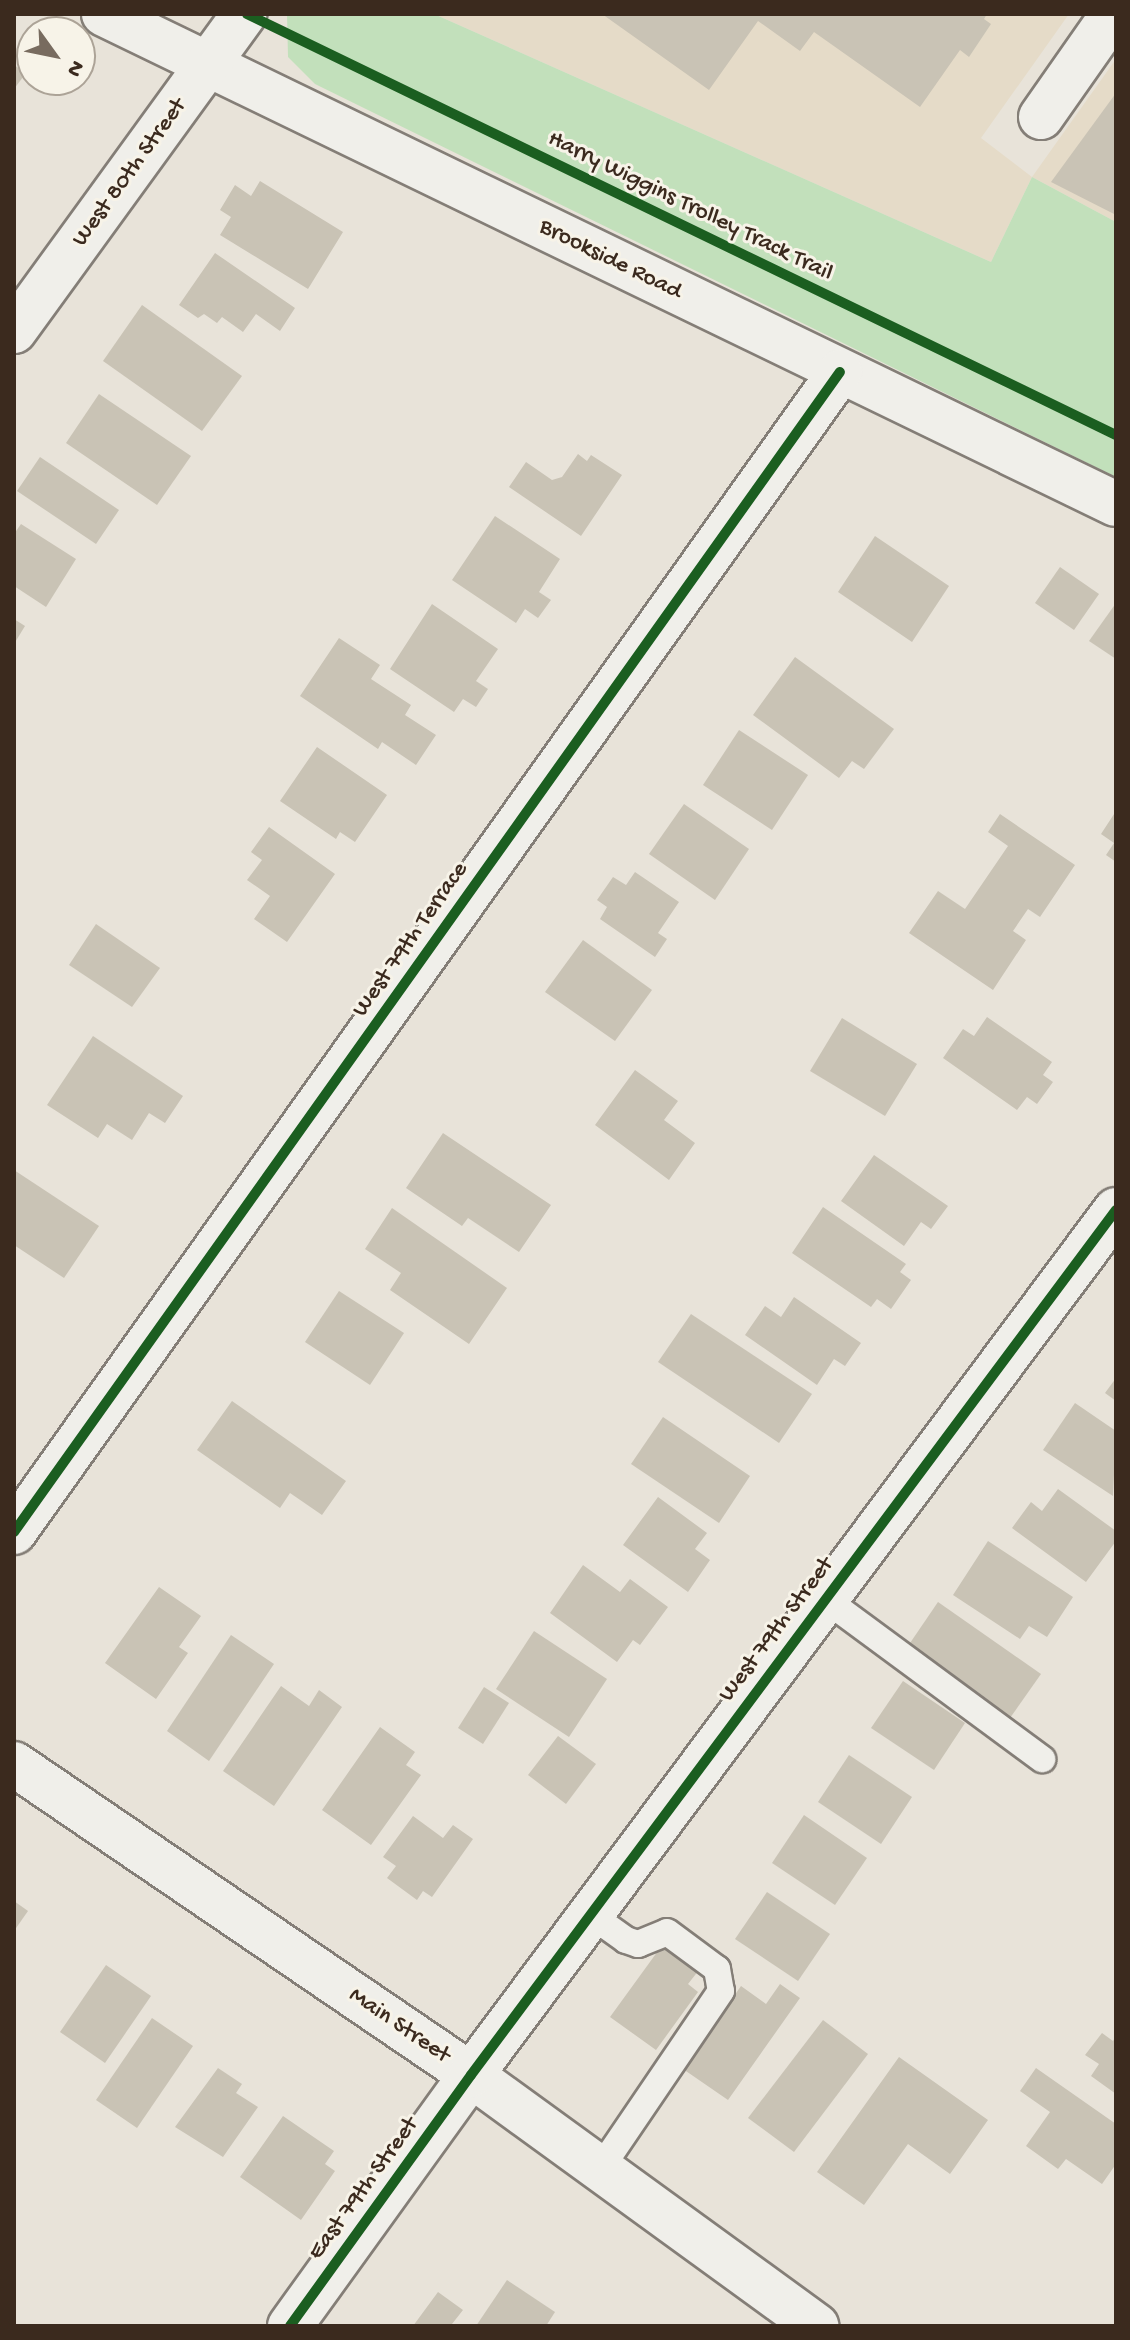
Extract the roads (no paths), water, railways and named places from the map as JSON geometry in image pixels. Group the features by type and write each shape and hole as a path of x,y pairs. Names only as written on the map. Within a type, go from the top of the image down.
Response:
{"street":[{"name":"Brookside Road","path":"104,14 1116,504"},
{"name":"West 80th Street","path":"14,331 244,14"},
{"path":"1041,117 1113,14"},
{"name":"West 79th Terrace","path":"14,1532 840,372"},
{"name":"West 79th Street","path":"471,2075 1116,1210"},
{"name":"Main Street","path":"14,1764 471,2075 816,2326"},
{"name":"East 79th Street","path":"290,2326 471,2075"}],"lane":[{"path":"825,1599 1042,1759"},
{"path":"591,1915 626,1940 638,1944 667,1932 717,1969 721,1991 600,2169"}]}
